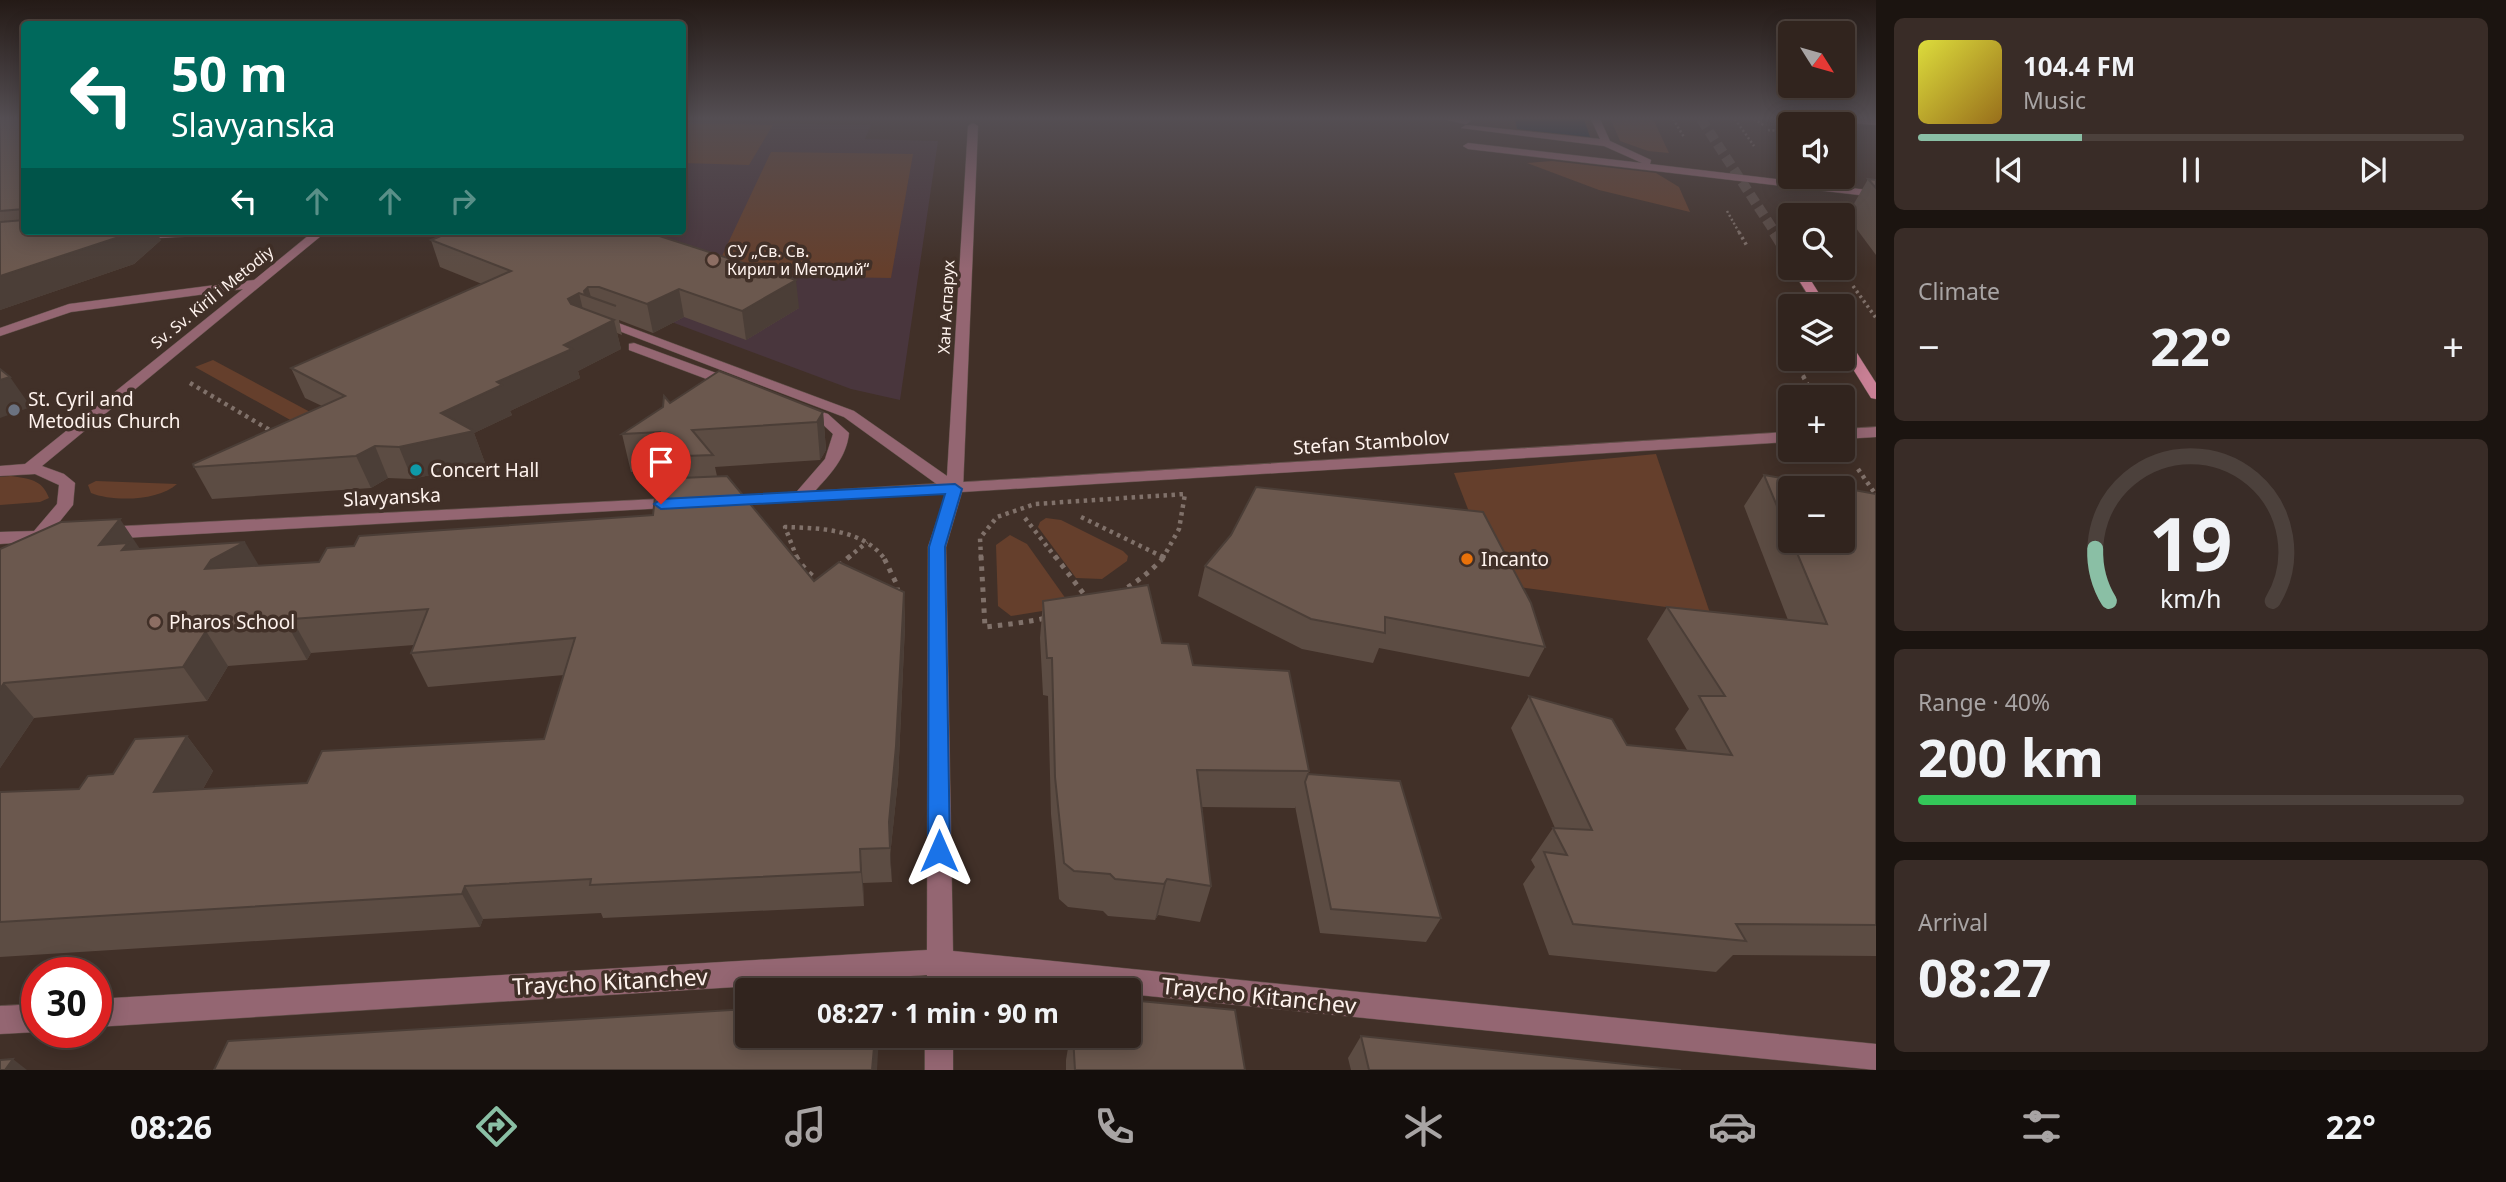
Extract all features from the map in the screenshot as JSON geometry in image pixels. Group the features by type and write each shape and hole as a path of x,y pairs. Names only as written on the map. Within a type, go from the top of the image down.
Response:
{"street":[{"name":"Хан Аспарух","path":"940,978 937,547 955,489 971,169"},
{"path":"1663,169 1876,194"},
{"path":"126,236 149,235"},
{"name":"Sv. Sv. Kiril i Metodiy","path":"30,468 316,235"},
{"path":"0,332 69,308 257,283"},
{"path":"600,321 849,414 955,489"},
{"path":"585,328 823,417 841,433 841,445 828,465 800,497"},
{"path":"1855,361 1876,395"},
{"path":"1855,433 1876,432"},
{"name":"Stefan Stambolov","path":"955,489 1778,438"},
{"path":"0,471 30,468 51,471 67,483 65,505 39,536"},
{"name":"Slavyanska","path":"0,538 955,489"},
{"name":"Traycho Kitanchev","path":"112,1012 940,962 1876,1058"},
{"path":"0,1020 21,1019"},
{"path":"939,1048 939,1070"}],"path":[{"path":"1848,280 1876,318"},
{"path":"180,377 280,436"},
{"path":"1185,494 1185,517 1178,538 1165,558 1123,593 1093,606 1035,622 985,627 980,538 997,517 1018,509 1052,503 1185,494"},
{"path":"1052,503 1065,509"},
{"path":"1018,509 1093,606"},
{"path":"1077,515 1165,558"},
{"path":"785,527 832,528 867,542 890,567 900,589 899,609 847,597 819,582 796,559 788,543 785,527"},
{"path":"819,582 867,542"}],"shaded area":[{"name":"СУ „Св. Св. Кирил и Методий“","path":"686,169 934,169 900,400 851,389 439,235 686,235"},
{"path":"763,169 910,169 891,278 713,275"},
{"path":"1543,169 1621,169 1656,173 1679,187 1690,212 1599,190"},
{"path":"213,360 312,413 294,422 195,367"},
{"path":"1656,454 1710,613 1497,584 1454,473"},
{"path":"11,476 39,483 49,498 40,502 0,505 0,477"},
{"path":"96,481 177,484 159,494 123,499 91,493 88,485"},
{"path":"1046,518 1061,520 1123,551 1128,556 1127,561 1102,579 1076,578 1038,527"},
{"path":"1010,535 1027,544 1066,599 1061,608 1011,616 998,606 996,545"}],"building":[{"path":"0,169 21,169 21,209 0,211"},
{"path":"1868,179 1876,180 1876,188"},
{"path":"21,220 21,235 122,235 0,276 0,222"},
{"path":"443,235 656,235 796,280 742,311 679,289 647,304 599,287 588,287 584,291 585,295 616,306 579,293 568,299 571,304 614,320 564,345 572,349 497,382 502,385 441,413 474,431 399,447 375,446 356,456 194,467 193,464 345,396 291,368 511,271 431,240"},
{"path":"0,369 10,377 0,380"},
{"path":"719,371 823,412 817,422 692,430 713,455 657,457 660,432 622,434 663,407 664,396 670,403"},
{"path":"1764,475 1778,477 1778,508"},
{"path":"727,476 814,581 839,562 904,592 889,822 890,848 860,849 861,872 590,885 591,879 465,886 462,894 0,922 0,792 79,789 88,776 113,774 135,739 187,736 154,792 307,783 322,751 544,739 575,638 411,653 428,609 292,619 288,626 206,631 183,667 4,683 0,689 0,549 61,522 120,519 99,545 128,543 122,550 245,542 211,560 205,569 319,562 327,548 354,546 359,536 653,515 657,479"},
{"path":"1256,487 1483,512 1531,603 1545,647 1385,617 1385,633 1311,619 1205,566 1231,535"},
{"path":"1855,490 1876,494 1876,925 1736,924 1746,941 1573,924 1544,852 1567,855 1553,828 1592,830 1529,696 1612,719 1627,745 1732,755 1699,696 1725,696 1667,607 1827,624 1797,553 1855,553"},
{"path":"1148,585 1162,643 1188,644 1193,665 1289,671 1309,771 1197,770 1211,886 1167,879 1164,884 1115,879 1110,874 1074,871 1064,863 1055,777 1052,658 1047,658 1043,601"},
{"path":"1308,774 1400,781 1441,918 1331,909 1305,782"},
{"path":"1141,1001 1235,1010 1245,1070 1075,1070 1074,1048 1141,1048"},
{"path":"735,1010 735,1048 874,1048 872,1070 214,1070 228,1041"},
{"path":"1361,1036 1681,1070 1369,1070"},
{"path":"13,1059 5,1070 0,1070 0,1060"}],"tunnel":[{"path":"1734,169 1776,234"},
{"path":"1775,232 1778,237"}],"place":[{"name":"СУ „Св. Св. Кирил и Методий“","path":"713,260"},
{"name":"St. Cyril and Metodius Church","path":"14,410"},
{"name":"Concert Hall","path":"416,470"},
{"name":"Incanto","path":"1467,559"},
{"name":"Pharos School","path":"155,622"}],"route":[{"path":"661,504 955,489 937,547 939,851"}]}
